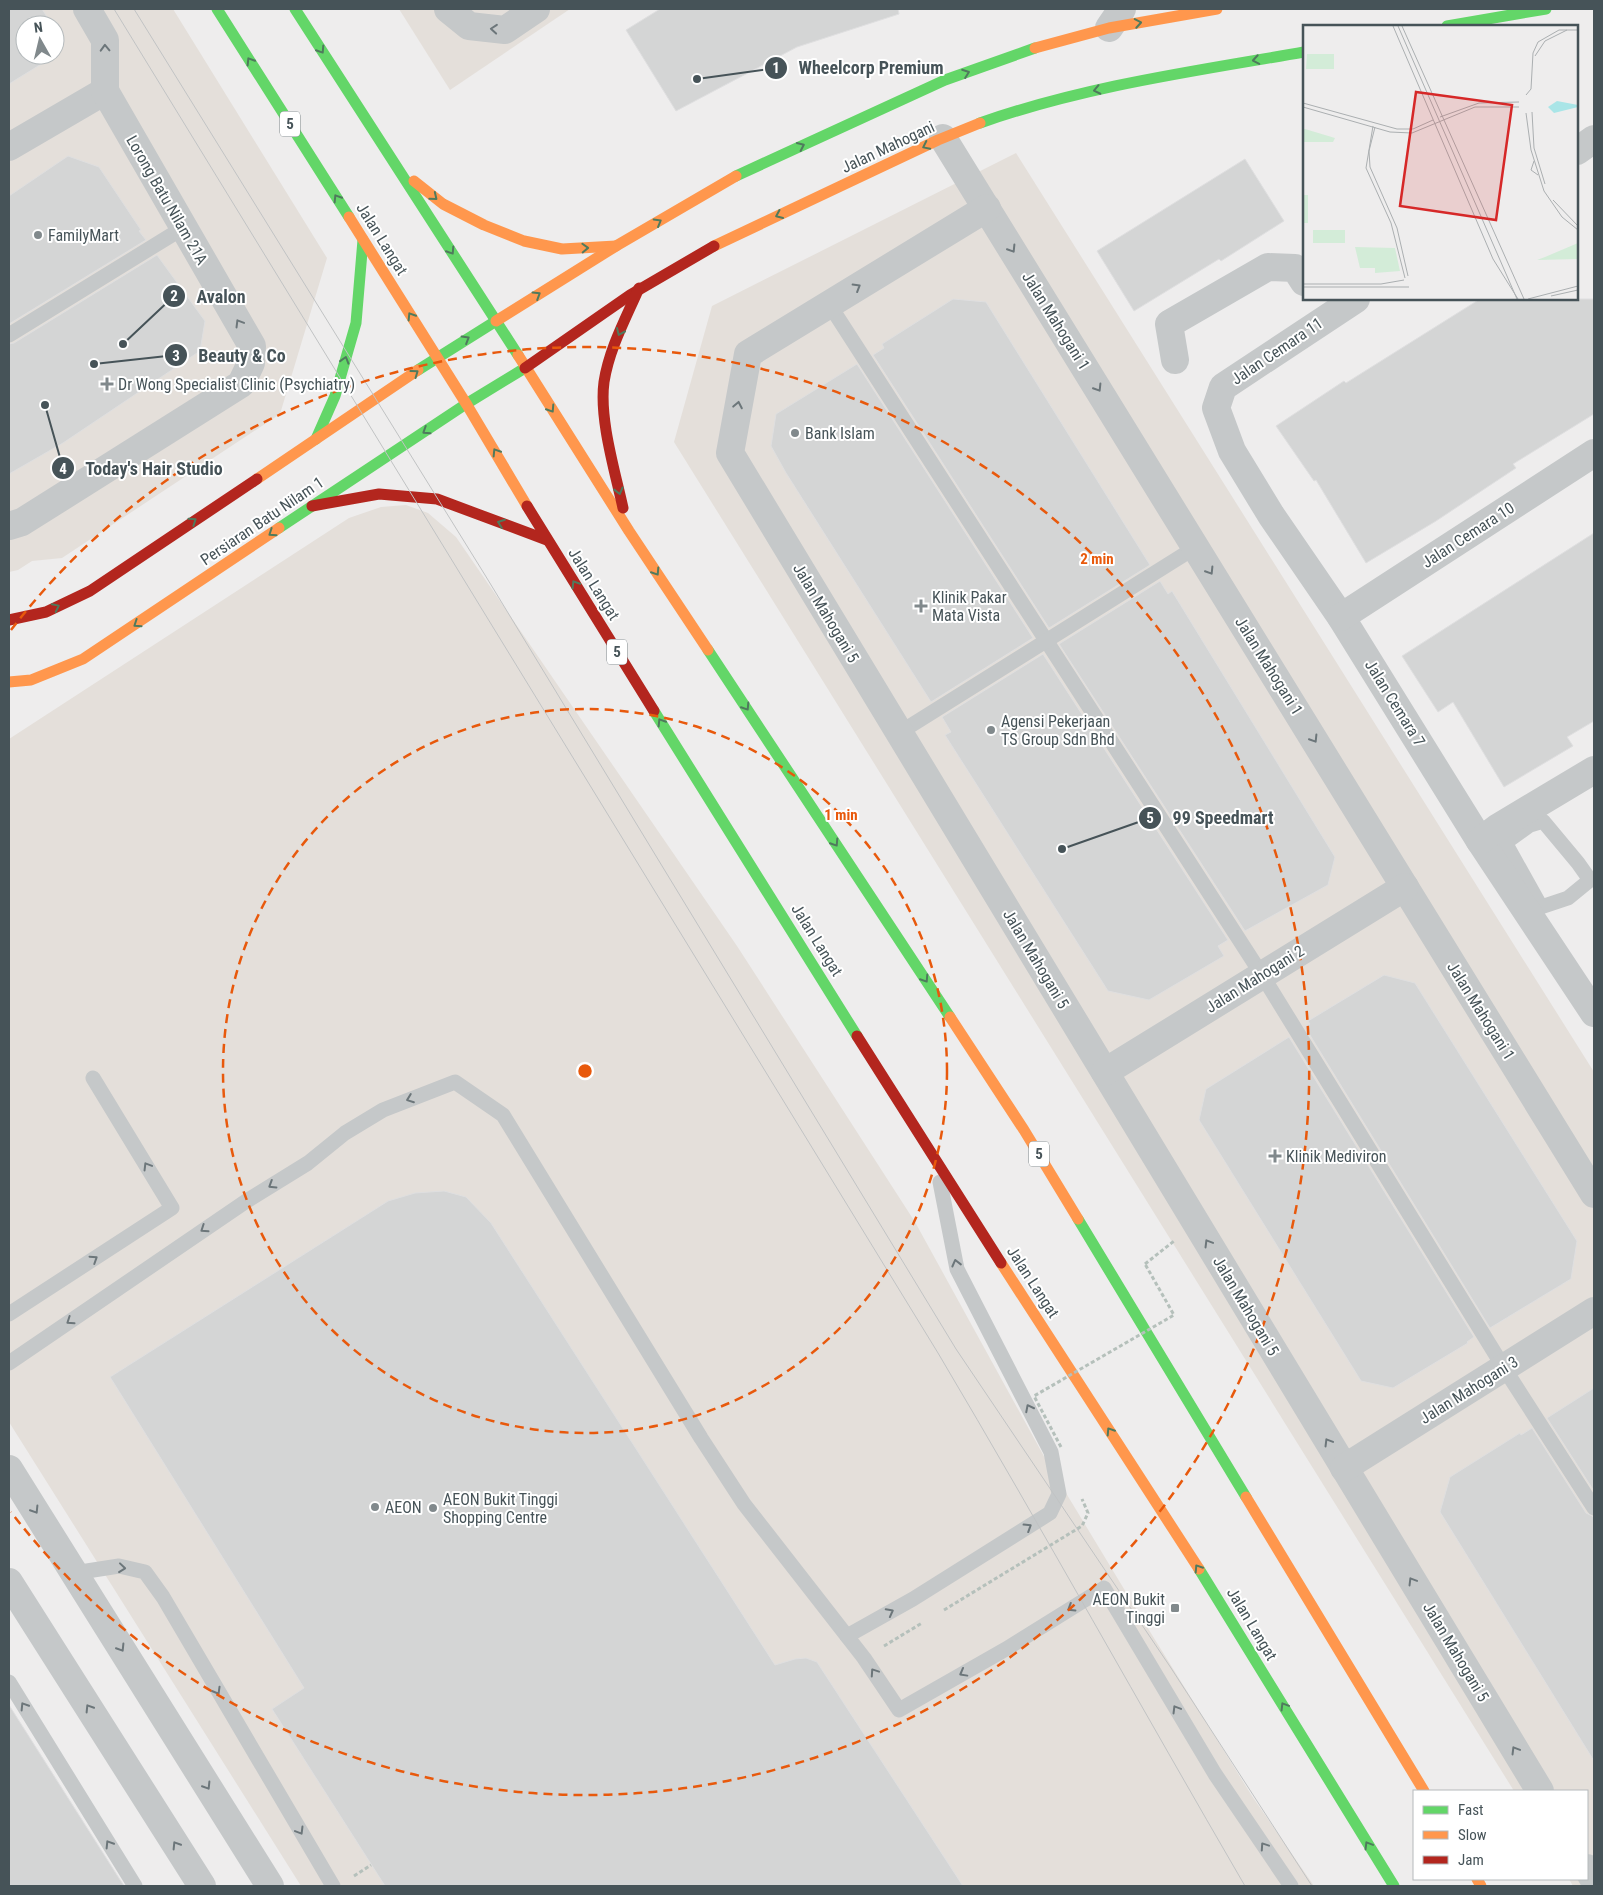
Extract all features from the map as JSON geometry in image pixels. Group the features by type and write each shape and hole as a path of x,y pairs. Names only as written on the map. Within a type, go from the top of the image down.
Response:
{"main road":[{"name":"Jalan Langat","path":"217,9 437,357 547,540 937,1164 1206,1579 1394,1886"},
{"name":"5","path":"295,9 629,531 1024,1130 1423,1790"},
{"path":"9,620 46,612 90,591 437,357 616,246 737,175 945,80 1115,18 1217,9"},
{"path":"1453,25 1546,9"},
{"name":"Jalan Mahogani","path":"525,368 639,288 741,232 816,199 943,138 998,116 1057,99 1153,78 1303,52"},
{"path":"396,166 443,204 524,241 562,248 616,246"},
{"path":"316,439 334,396 356,323 363,240"},
{"path":"629,531 605,425 604,383 613,347 639,288"},
{"name":"Persiaran Batu Nilam 1","path":"16,683 83,659 466,404 525,368"},
{"path":"312,506 379,494 437,499 547,540"}],"street":[{"name":"Lorong Batu Nilam 21A","path":"9,526 22,522 241,384 251,363 252,346 105,92 105,40 87,9"},
{"path":"448,9 469,26 505,30 536,9"},
{"path":"9,147 105,92"},
{"name":"Jalan Mahogani 1","path":"943,138 1594,1194"},
{"path":"1578,150 1594,139"},
{"name":"Jalan Mahogani 5","path":"987,208 748,354 730,453 1539,1790"},
{"path":"1176,360 1169,324 1268,267 1295,268 1303,280"},
{"name":"Jalan Cemara 11","path":"1224,387 1321,308 1352,300"},
{"name":"Jalan Cemara 7","path":"1224,387 1216,408 1232,451 1272,515 1341,617 1494,837 1594,1014"},
{"name":"Jalan Cemara 10","path":"1341,617 1594,453"},
{"path":"1494,837 1594,770"},
{"name":"Jalan Mahogani 2","path":"1104,1072 1405,887"},
{"name":"Jalan Mahogani 3","path":"1344,1468 1594,1311"},
{"path":"9,1469 270,1886"},
{"path":"9,1582 202,1886"}],"lane":[{"path":"9,335 183,228"},
{"path":"829,304 1262,975 1504,1368 1594,1508"},
{"path":"899,732 1196,547"},
{"path":"1543,821 1590,880 1568,898 1541,907 1494,837 1543,821"},
{"path":"9,1314 172,1208 93,1078"},
{"path":"9,1363 245,1202 308,1163 345,1133 383,1110 455,1082 503,1115 701,1438 744,1504 864,1658 899,1710 1006,1649 1104,1588 1215,1774 1291,1886"},
{"path":"847,1636 914,1599 1050,1513 1059,1494 1051,1452 957,1269 937,1164"},
{"path":"74,1573 119,1566 145,1572 163,1597 334,1886"},
{"path":"9,1682 135,1886"}],"path":[{"path":"1061,1447 1034,1396 1174,1315 1145,1264 1196,1223"}],"shaded area":[{"path":"9,9 173,9 327,258 280,414 62,558 32,561 18,570 9,572"},
{"path":"399,9 570,9 450,90"},
{"path":"1016,153 1594,1072 1594,1886 1573,1886 1570,1880 1588,1880 1588,1790 1513,1790 674,442 712,306"},
{"path":"406,505 428,513 456,537 737,946 915,1222 1046,1460 1252,1796 1314,1886 301,1886 9,1422 9,739 349,518 381,507"}],"building":[{"path":"9,9 42,9 46,15 15,15 15,65 40,65 9,84"},
{"path":"660,9 898,9 899,14 797,47 676,111 626,30"},
{"path":"68,156 99,167 146,240 9,324 9,196"},
{"path":"1245,159 1284,221 1221,261 1219,259 1134,311 1097,251"},
{"path":"157,255 205,321 200,351 63,443 9,474 9,344 14,343"},
{"path":"953,299 986,302 1150,565 1049,628 873,355 884,348 882,344"},
{"path":"1594,299 1594,414 1513,464 1516,468 1436,521 1366,563 1316,480 1314,481 1276,426 1344,381 1346,383 1478,300"},
{"path":"857,364 1033,638 931,702 786,473 771,446 776,414"},
{"path":"1594,533 1594,721 1567,737 1573,746 1504,787 1453,702 1438,712 1402,656"},
{"path":"1160,581 1168,594 1172,591 1335,857 1328,885 1245,931 1059,644"},
{"path":"1043,654 1228,940 1218,946 1224,956 1149,1000 1108,991 945,735 951,732 942,717"},
{"path":"1384,975 1415,983 1577,1241 1571,1279 1490,1328 1305,1027 1310,1024 1308,1021"},
{"path":"1289,1037 1474,1337 1468,1343 1393,1388 1361,1381 1199,1120 1206,1089"},
{"name":"AEON Bukit Tinggi Shopping Centre","path":"444,1191 466,1197 491,1223 775,1665 806,1658 817,1662 963,1886 385,1886 272,1709 304,1688 110,1377 388,1201 415,1193"},
{"path":"1594,1388 1594,1491 1547,1418"},
{"path":"1532,1428 1586,1513 1594,1517 1594,1761 1440,1512 1450,1477 1520,1433 1521,1435"},
{"path":"9,1705 124,1886 9,1886"}],"tram line":[{"path":"114,9 938,1353 1245,1886"},
{"path":"134,9 485,575 956,1349 1171,1668 1312,1886"}],"traffic: fast":[{"path":"217,9 349,217"},
{"path":"295,9 518,355"},
{"path":"1453,25 1546,9"},
{"path":"736,176 945,80 1035,48"},
{"path":"980,123 1020,110 1100,89 1303,52"},
{"path":"316,439 335,396 356,323 363,240"},
{"path":"418,370 496,321"},
{"path":"279,528 466,404 525,368"},
{"path":"708,650 950,1017"},
{"path":"654,711 857,1036"},
{"path":"1078,1219 1246,1497"},
{"path":"1199,1569 1394,1886"}],"traffic: slow":[{"path":"1035,48 1109,28 1217,9"},
{"path":"714,246 938,140 980,123"},
{"path":"496,321 616,246 736,176"},
{"path":"414,181 443,204 484,225 524,241 562,249 616,246"},
{"path":"349,217 467,405 527,506"},
{"path":"518,355 629,531 708,650"},
{"path":"257,479 418,370"},
{"path":"9,682 31,680 83,659 279,528"},
{"path":"950,1017 1024,1130 1078,1219"},
{"path":"1001,1263 1199,1569"},
{"path":"1246,1497 1423,1790"},
{"path":"1478,1880 1481,1886"}],"traffic: jam":[{"path":"525,368 630,295 714,246"},
{"path":"623,508 606,428 603,397 604,382 614,346 639,288"},
{"path":"9,620 46,612 90,591 257,479"},
{"path":"312,506 379,494 437,499 547,540"},
{"path":"527,506 654,711"},
{"path":"857,1036 1001,1263"}],"place":[{"name":"Wheelcorp Premium","path":"697,79"},
{"name":"FamilyMart","path":"38,235"},
{"name":"Avalon","path":"123,344"},
{"name":"Beauty & Co","path":"94,364"},
{"name":"Dr Wong Specialist Clinic (Psychiatry)","path":"107,384"},
{"name":"Today's Hair Studio","path":"45,405"},
{"name":"Bank Islam","path":"795,433"},
{"name":"Klinik Pakar Mata Vista","path":"921,606"},
{"name":"Agensi Pekerjaan TS Group Sdn Bhd","path":"991,730"},
{"name":"99 Speedmart","path":"1062,849"},
{"name":"Klinik Mediviron","path":"1275,1156"},
{"name":"AEON","path":"375,1507"},
{"name":"AEON Bukit Tinggi Shopping Centre","path":"433,1508"},
{"name":"AEON Bukit Tinggi","path":"1175,1608"}]}
